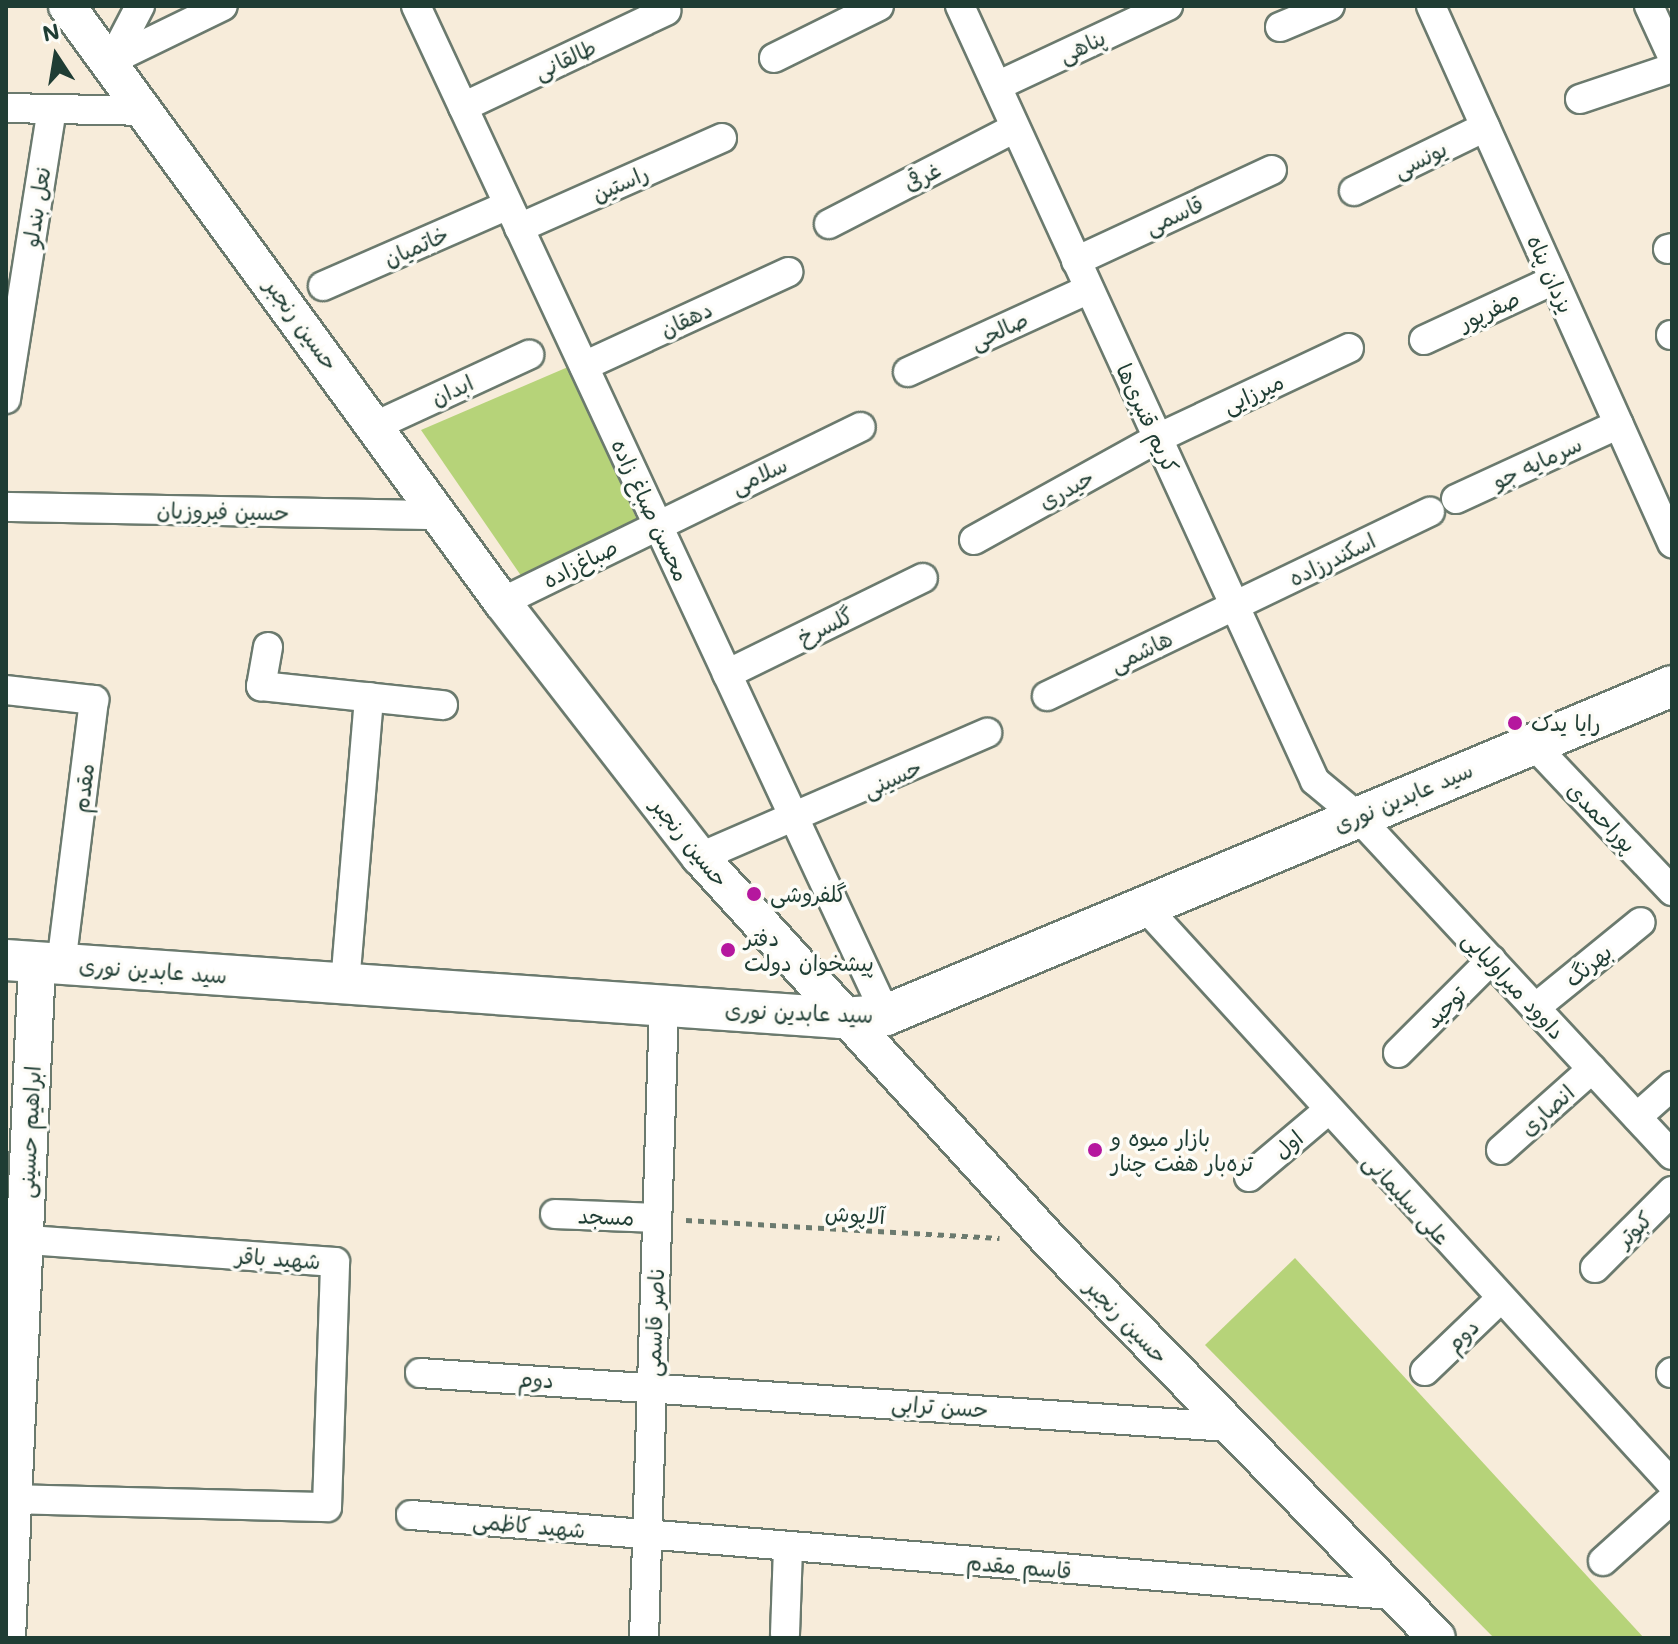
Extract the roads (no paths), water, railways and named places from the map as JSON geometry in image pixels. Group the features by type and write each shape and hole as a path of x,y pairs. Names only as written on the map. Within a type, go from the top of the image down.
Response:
{"main road":[{"name":"سید عابدین نوری","path":"35,962 841,1018 886,1015 1147,909 1356,815 1672,686"}],"street":[{"name":"حسین رنجبر","path":"67,6 112,60 502,602 700,857 841,1018 1050,1241 1390,1595 1437,1638"},
{"path":"112,60 140,6"},
{"path":"112,60 223,6"},
{"name":"محسن صباغ زاده","path":"416,6 886,1015"},
{"path":"774,58 879,6"},
{"name":"کریم قنبری‌ها","path":"960,6 1315,781 1356,815"},
{"name":"پناهی","path":"997,86 1168,6"},
{"path":"1280,27 1330,6"},
{"name":"یزدان پناه","path":"1431,6 1672,543"},
{"path":"1649,6 1672,56"},
{"name":"طالقانی","path":"463,107 666,11"},
{"path":"1580,99 1672,68"},
{"path":"6,108 148,111"},
{"name":"نعل بندلو","path":"7,384 17,256 52,110"},
{"name":"یونسی","path":"1354,191 1485,127"},
{"name":"غرقی","path":"829,224 1015,128"},
{"name":"راستین","path":"513,216 722,138"},
{"name":"قاسمی","path":"1076,261 1272,170"},
{"name":"خاتمیان","path":"323,286 513,216"},
{"name":"دهقان","path":"584,366 788,272"},
{"name":"صفرپور","path":"1424,340 1554,280"},
{"name":"صالحی","path":"908,372 1089,289"},
{"name":"میرزایی","path":"1158,438 1349,348"},
{"name":"ابدان","path":"375,426 529,355"},
{"name":"سرمایه جو","path":"1456,499 1619,424"},
{"name":"سلامی","path":"657,524 861,427"},
{"name":"حیدری","path":"974,540 1158,438"},
{"name":"حسین فیروزیان","path":"6,507 439,515"},
{"name":"اسکندرزاده","path":"1235,606 1430,512"},
{"name":"صباغ‌زاده","path":"502,602 657,524"},
{"name":"گلسرخ","path":"727,674 923,578"},
{"name":"هاشمی","path":"1047,696 1235,606"},
{"path":"268,647 261,686 443,705"},
{"name":"مقدم","path":"6,690 94,700 35,962"},
{"path":"345,984 369,697"},
{"name":"حسینی","path":"796,822 987,733"},
{"name":"پوراحمدی","path":"1532,743 1672,891"},
{"name":"داوود میراولیایی","path":"1356,815 1672,1155"},
{"path":"700,857 796,822"},
{"name":"علی سلیمانی","path":"1147,909 1327,1111 1672,1484"},
{"name":"بهرنگ","path":"1535,1008 1641,922"},
{"name":"توحید","path":"1398,1053 1491,960"},
{"name":"ابراهیم حسینی","path":"7,1638 14,1286 25,1240 35,962"},
{"name":"ناصر قاسمی","path":"644,1638 664,1006"},
{"name":"انصاری","path":"1501,1150 1592,1069"},
{"path":"1637,1117 1672,1086"},
{"name":"اول","path":"1249,1177 1327,1111"},
{"name":"کبوتر","path":"1595,1268 1672,1191"},
{"name":"مسجد","path":"555,1214 657,1218"},
{"name":"شهید باقر","path":"11,1515 327,1507 335,1262 25,1240"},
{"name":"دوم","path":"1425,1371 1500,1299"},
{"name":"دوم","path":"420,1373 652,1386"},
{"name":"حسن ترابی","path":"652,1386 1229,1427"},
{"path":"1603,1561 1672,1499"},
{"name":"شهید کاظمی","path":"411,1515 647,1535"},
{"name":"قاسم مقدم","path":"647,1535 1390,1595"},
{"path":"785,1634 788,1547"}],"place":[{"name":"رایا یدک","path":"1515,723"},
{"name":"گلفروشی","path":"754,894"},
{"name":"دفتر پیشخوان دولت","path":"728,950"},
{"name":"بازار میوه و تره‌بار هفت چنار","path":"1095,1150"}]}
